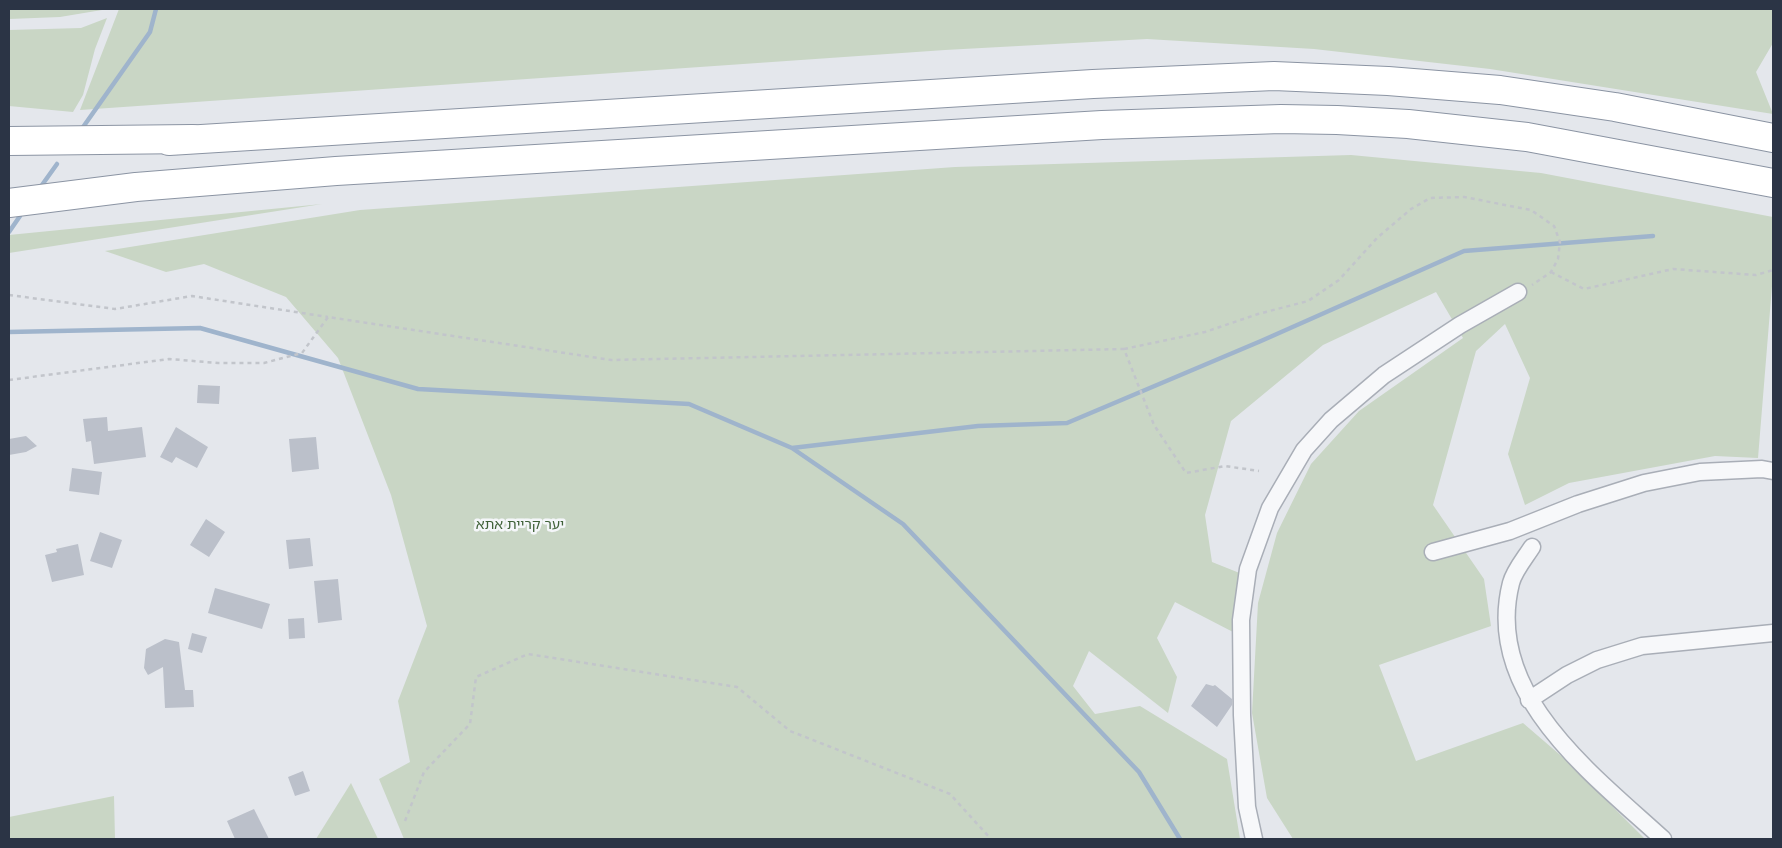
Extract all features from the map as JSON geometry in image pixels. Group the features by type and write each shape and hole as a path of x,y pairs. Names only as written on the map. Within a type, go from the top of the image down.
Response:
{"highway":[{"path":"9,155 193,139 1093,84 1274,76 1388,81 1500,90 1615,107 1773,138"},
{"path":"9,203 136,188 336,171 1102,125 1281,120 1393,123 1527,137 1773,183"},
{"path":"9,141 193,139"}],"street":[{"path":"1254,839 1247,798 1242,715 1241,620 1248,570 1270,508 1304,450 1331,420 1384,376 1460,325 1518,292"},
{"path":"1432,552 1510,531 1578,504 1644,483 1700,472 1762,469 1773,471"},
{"path":"1532,547 1511,581 1506,618 1511,658 1529,700 1571,754 1663,839"},
{"path":"1529,700 1567,675 1597,660 1642,646 1773,633"}],"path":[{"path":"9,295 115,309 192,296 611,360 1124,349 1206,332 1258,314 1308,300 1339,280 1377,238 1411,209 1430,198 1464,197 1531,210 1554,226 1560,242 1558,259 1551,272 1538,282 1518,292"},
{"path":"1551,272 1584,289 1673,269 1756,275 1773,270"},
{"path":"9,380 169,358 218,363 264,363 302,353 328,317"},
{"path":"1124,349 1154,425 1186,473 1225,466 1259,471"},
{"path":"406,821 424,772 470,724 476,677 528,654 737,687 790,732 950,794 991,839"}],"green space":[{"path":"9,9 108,9 60,17 9,19"},
{"path":"119,9 1773,9 1773,43 1756,72 1773,114 1490,69 1314,49 1147,39 945,50 80,110"},
{"path":"107,18 95,49 83,95 73,112 9,106 9,30 81,28"},
{"name":"יער קריית אתא","path":"1351,155 1541,173 1773,217 1773,274 1758,458 1715,456 1569,483 1525,505 1508,454 1530,378 1505,324 1476,351 1433,505 1484,579 1491,626 1379,665 1416,761 1523,723 1566,760 1645,839 1293,839 1267,798 1252,713 1258,603 1277,533 1311,464 1359,411 1463,338 1436,292 1323,345 1231,421 1205,515 1212,562 1242,574 1233,632 1175,602 1157,638 1177,677 1168,713 1089,651 1073,686 1095,714 1140,706 1227,759 1240,839 404,839 379,779 410,762 398,701 427,626 391,495 338,358 286,297 204,264 166,272 105,251 360,210 955,167"},
{"path":"322,204 9,253 9,235"},
{"path":"351,783 378,839 316,839"},
{"path":"114,796 115,839 9,839 9,817"}],"building":[{"path":"198,385 220,386 219,404 197,403"},
{"path":"107,417 108,431 142,427 146,457 94,464 91,441 86,442 83,419"},
{"path":"176,427 208,447 197,468 176,457 172,463 160,457"},
{"path":"26,436 37,446 26,452 9,455 9,439"},
{"path":"316,437 319,469 292,472 289,439"},
{"path":"72,468 102,472 99,495 69,491"},
{"path":"206,519 225,532 209,557 190,545"},
{"path":"100,532 122,540 112,568 90,561"},
{"path":"310,538 313,566 289,569 286,540"},
{"path":"78,544 84,575 52,582 45,555 57,552 56,549"},
{"path":"338,579 342,620 318,623 314,581"},
{"path":"215,588 270,604 262,629 208,613"},
{"path":"304,618 305,638 289,639 288,619"},
{"path":"192,633 207,637 202,653 188,649"},
{"path":"165,639 179,642 185,690 193,690 194,707 165,708 163,667 148,675 144,668 146,649"},
{"path":"1206,684 1215,685 1232,699 1232,705 1217,727 1191,706"},
{"path":"303,771 310,791 295,796 288,777"},
{"path":"254,809 269,839 235,839 227,821"}],"waterway":[{"path":"81,130 150,32 156,9"},
{"path":"42,185 57,164"},
{"path":"9,232 20,216"},
{"path":"792,448 978,426 1067,423 1261,341 1464,251 1653,236"},
{"path":"9,332 200,328 418,389 689,404 792,448 903,524 1139,772 1180,839"}]}
